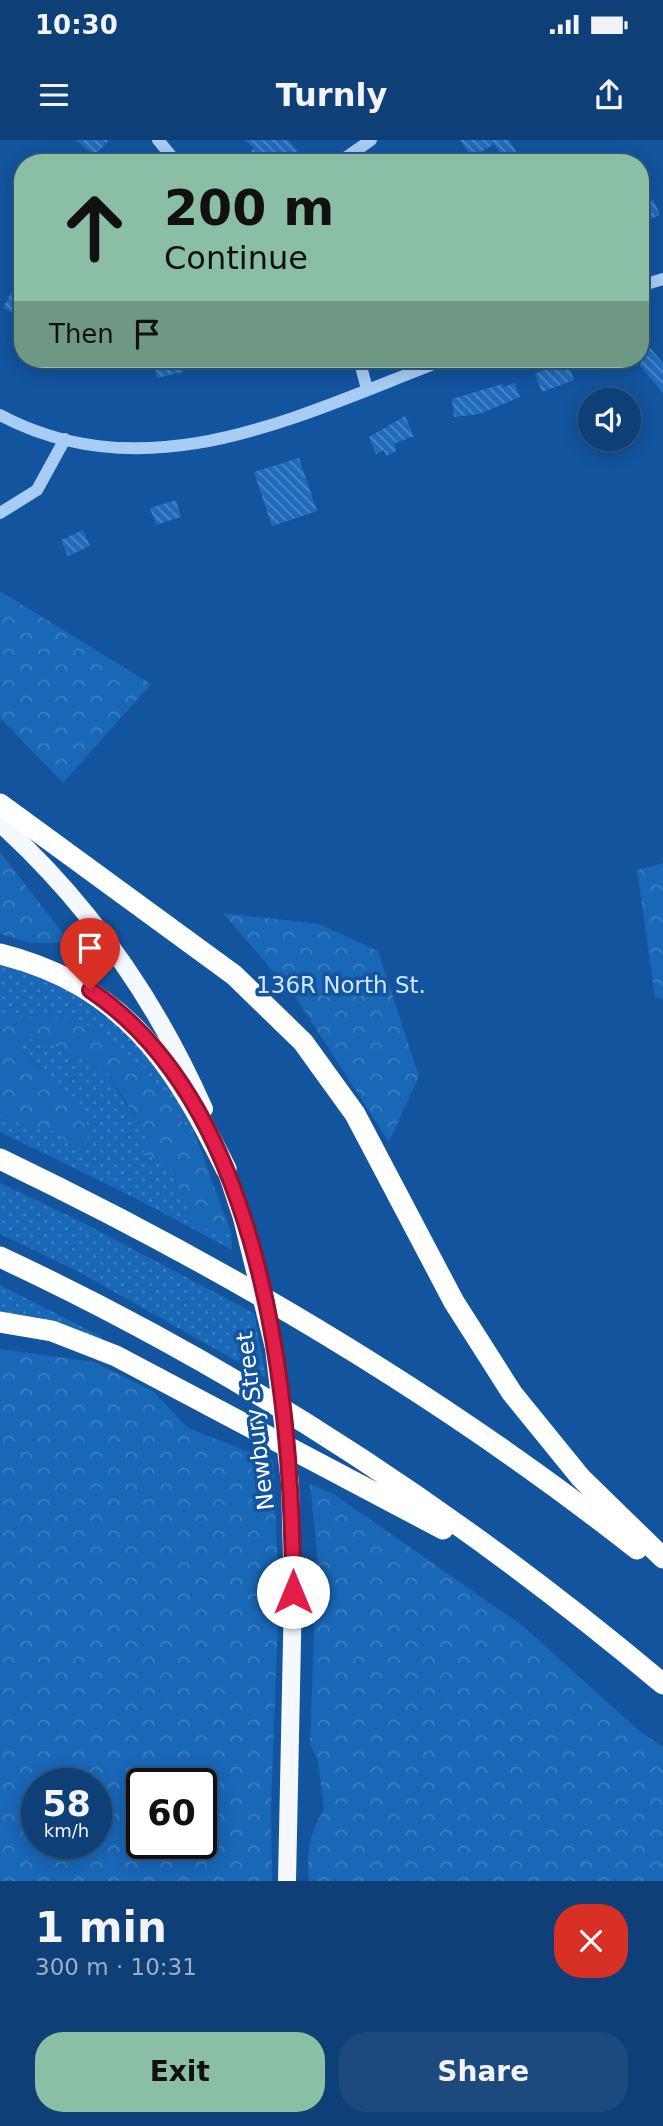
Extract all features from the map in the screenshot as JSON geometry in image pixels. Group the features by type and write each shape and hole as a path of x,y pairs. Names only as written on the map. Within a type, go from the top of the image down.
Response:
{"highway":[{"path":"0,804 224,967 270,1007 303,1042 355,1114 459,1311 512,1393 581,1478 663,1558"},
{"path":"0,954 68,977 127,1018 175,1074 226,1169"},
{"path":"0,1159 197,1259 337,1340 482,1435 663,1570"},
{"path":"0,1257 154,1336 292,1416 387,1476 520,1570 663,1684"},
{"path":"0,1322 52,1331 116,1356 520,1570"}],"main road":[{"name":"Newbury Street","path":"0,823 79,905 139,987 184,1066 226,1169 242,1218 274,1348 290,1483 293,1592 285,1881"}],"street":[{"path":"158,140 170,154"},
{"path":"351,154 371,140"},
{"path":"361,368 367,389"},
{"path":"0,415 35,431 127,450 195,446 230,439 423,368"},
{"path":"0,513 37,490 65,439"}],"green space":[{"path":"0,591 151,684 63,783 0,718"},
{"path":"0,852 65,936 64,943 30,943 0,934"},
{"path":"663,863 663,999 655,998 637,870"},
{"name":"136R North St.","path":"223,913 319,924 378,951 419,1076 389,1142 296,998"},
{"path":"0,964 34,974 66,989 96,1007 122,1029 146,1054 167,1082 185,1112 199,1145 143,1067 127,1058 101,1030 48,1012 32,1016 17,1014 0,1022"},
{"path":"47,1012 101,1030 127,1058 143,1067 199,1145 226,1219 225,1238 195,1223 165,1160 143,1155 146,1136 107,1071 46,1042 25,1038 14,1044 80,1103 90,1133 83,1145 74,1151 57,1133 23,1124 0,1112 0,1022 17,1014 32,1016"},
{"path":"25,1038 46,1042 107,1071 126,1105 165,1160 178,1188 225,1237 226,1219 231,1232 232,1250 135,1198 0,1132 0,1112 23,1124 53,1130 74,1151 45,1071 14,1044"},
{"path":"0,1183 74,1218 254,1313 266,1378 81,1273 0,1234"},
{"path":"0,1285 102,1337 100,1341 0,1315"},
{"path":"0,1349 94,1362 154,1392 188,1428 273,1461 279,1593 271,1808 272,1881 0,1881"},
{"path":"310,1484 335,1495 523,1626 636,1728 663,1747 663,1881 309,1881 310,1844 324,1810 318,1761 310,1744 317,1553"}],"building":[{"path":"76,140 109,140 96,154 92,154"},
{"path":"245,140 288,140 298,150 295,154 249,154 254,148"},
{"path":"460,140 509,140 518,154 501,154 494,144 478,154 469,154"},
{"path":"653,199 660,215 649,219 649,201"},
{"path":"12,291 14,292 14,314 3,308"},
{"path":"649,347 663,363 663,393 642,368 649,368"},
{"path":"155,368 182,368 183,372 157,378"},
{"path":"548,368 570,368 574,380 542,392 535,374"},
{"path":"515,383 520,397 479,414 454,417 452,399 502,384 504,387"},
{"path":"405,416 414,436 394,444 396,451 386,456 384,450 376,454 369,437"},
{"path":"299,458 317,511 272,526 254,472"},
{"path":"176,500 181,517 156,525 150,508"},
{"path":"83,530 90,546 68,556 61,540"}],"route":[{"path":"90,990 108,1002 145,1035 175,1074 200,1115 235,1193 263,1295 286,1429 293,1592"}]}
